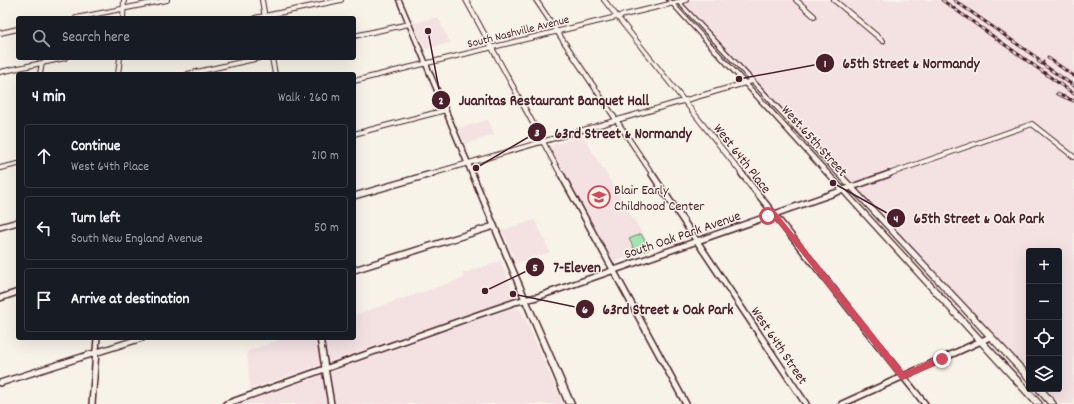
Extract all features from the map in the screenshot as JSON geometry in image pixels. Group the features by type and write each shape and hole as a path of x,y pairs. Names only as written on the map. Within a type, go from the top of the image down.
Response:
{"main road":[{"path":"400,0 570,404"}],"street":[{"path":"123,16 124,0"},
{"path":"86,16 167,0"},
{"path":"262,0 265,16"},
{"path":"269,16 341,0"},
{"path":"466,0 686,404"},
{"name":"West 64th Street","path":"536,0 806,404"},
{"name":"West 64th Place","path":"604,0 925,404"},
{"name":"South Nashville Avenue","path":"356,81 557,32 671,2 686,0"},
{"path":"796,0 814,16"},
{"path":"834,0 883,41"},
{"name":"West 65th Street","path":"678,1 852,186 1026,375"},
{"name":"West 65th Street","path":"671,2 1039,404"},
{"path":"356,36 409,24"},
{"path":"0,33 16,29"},
{"path":"0,72 56,60"},
{"path":"118,72 120,60"},
{"path":"197,72 250,60"},
{"path":"272,60 275,72"},
{"path":"40,72 42,63"},
{"path":"356,195 752,81"},
{"path":"356,133 446,110"},
{"name":"South Oak Park Avenue","path":"226,404 477,315 525,300 537,298 613,270 1032,124 1074,157"},
{"path":"0,168 16,164"},
{"path":"0,227 16,223"},
{"path":"356,269 494,226"},
{"path":"0,298 16,293"},
{"path":"842,404 990,337"},
{"path":"92,404 97,340"},
{"path":"0,383 136,340"},
{"path":"320,340 331,404"},
{"path":"1042,392 1053,404"}],"shaded area":[{"path":"680,0 1074,0 1074,404 1060,404 1049,392 1062,392 1062,248 1026,248 1026,368"},
{"path":"438,17 450,43 425,49 413,23"},
{"path":"488,120 495,135 465,144 458,128"},
{"name":"Blair Early Childhood Center","path":"583,136 652,249 613,262 549,146"},
{"path":"535,220 550,252 516,263 502,230"},
{"path":"501,261 514,293 512,299 250,389 247,351 279,340 356,340 356,314 464,278 463,273"},
{"path":"513,307 518,308 522,312 563,404 239,404"}],"green space":[{"path":"641,234 650,249 639,253 636,252 629,239"}],"railway":[{"path":"942,0 1074,94"},
{"path":"954,0 1043,62"},
{"path":"1048,58 1074,76"},
{"path":"1038,61 1074,86"},
{"path":"1057,94 1074,101"}],"place":[{"name":"Juanitas Restaurant Banquet Hall","path":"428,31"},
{"name":"65th Street & Normandy","path":"739,79"},
{"name":"63rd Street & Normandy","path":"476,168"},
{"name":"65th Street & Oak Park","path":"833,183"},
{"name":"Blair Early Childhood Center","path":"599,197"},
{"name":"7-Eleven","path":"485,291"},
{"name":"63rd Street & Oak Park","path":"513,294"}],"route":[{"path":"768,216 774,214 903,376 942,359"}]}
